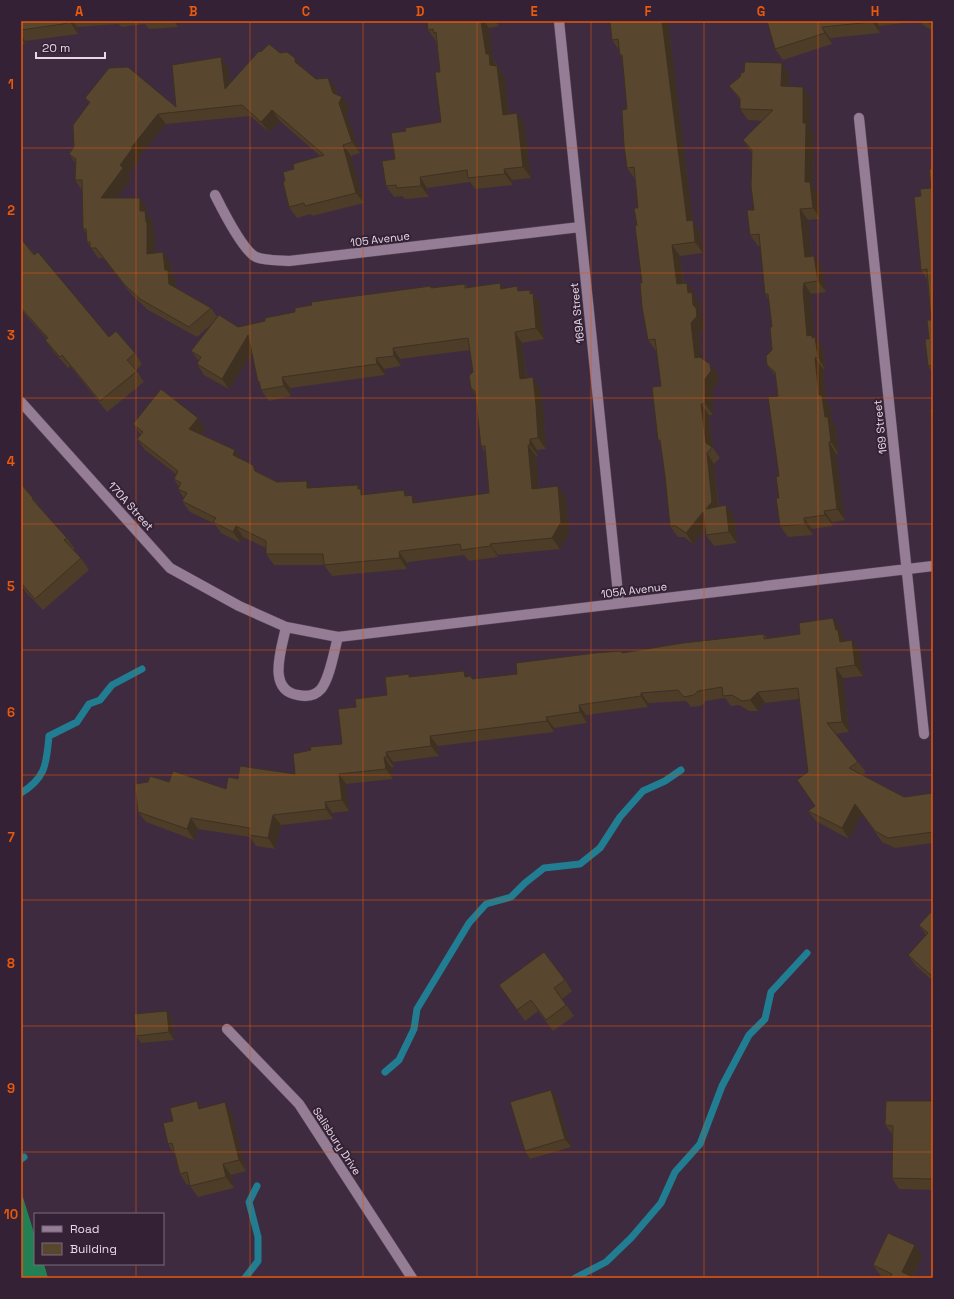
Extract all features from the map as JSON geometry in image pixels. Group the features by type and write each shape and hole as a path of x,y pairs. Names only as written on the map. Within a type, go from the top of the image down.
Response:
{"street":[{"name":"169A Street","path":"559,21 619,603"},
{"name":"169 Street","path":"859,118 924,734"},
{"name":"105 Avenue","path":"215,196 247,250 255,257 268,260 289,261 580,227"},
{"name":"170A Street","path":"21,402 170,568 239,606"},
{"name":"105A Avenue","path":"239,606 286,627 338,637 933,566"},
{"path":"286,627 278,673 281,684 286,691 295,695 313,695 320,690 325,682 338,637"},
{"name":"Salisbury Drive","path":"227,1029 299,1104 412,1278"}],"green space":[{"path":"21,1191 34,1233 34,1265 44,1265 48,1278 21,1278"}],"building":[{"path":"21,21 70,21 70,22 21,30"},
{"path":"427,21 481,21 486,54 489,54 490,65 497,66 503,115 517,113 523,167 504,169 505,174 468,178 467,170 420,177 421,186 397,188 396,185 386,186 382,161 395,159 391,133 406,131 405,128 441,122 435,72 440,72 436,32 434,33 433,29 428,30"},
{"path":"610,21 662,21 687,221 693,220 695,242 672,245 677,284 687,283 688,293 692,292 693,305 696,308 697,316 691,323 695,358 700,357 710,364 711,371 705,379 705,404 701,404 706,443 712,447 707,453 712,502 706,509 726,505 729,532 706,535 703,512 686,533 676,526 670,526 665,476 660,440 658,440 652,387 661,386 655,339 648,340 642,307 640,283 642,283 635,226 637,225 634,208 638,208 634,167 627,168 624,145 622,110 627,109 622,55 620,55 618,39 612,40"},
{"path":"767,21 872,22 822,27 825,33 775,49"},
{"path":"926,21 933,21 933,25"},
{"path":"269,44 280,53 287,52 295,58 295,62 316,79 328,78 333,93 342,97 339,103 352,142 343,145 356,193 305,206 304,203 289,207 283,182 285,181 283,172 294,169 293,164 324,155 272,110 261,122 242,105 158,114 131,148 132,149 120,165 123,168 101,198 140,198 140,211 145,211 147,222 147,254 163,252 165,270 168,270 169,284 211,308 189,327 140,299 124,284 96,248 90,248 90,242 87,242 86,229 83,229 82,180 75,180 76,159 69,154 74,147 73,125 90,102 85,98 109,68 128,67 176,107 172,65 221,57 225,89 259,51 261,52"},
{"path":"745,62 782,63 781,86 803,87 803,123 806,123 805,182 810,182 813,208 800,209 805,257 814,256 818,281 804,283 803,290 807,336 812,335 812,338 815,337 818,357 815,358 819,395 822,395 825,417 828,417 831,442 829,442 837,509 824,511 825,515 804,518 805,524 780,526 776,498 779,498 776,477 779,476 768,397 778,396 775,372 767,365 766,356 772,350 770,327 772,327 768,294 765,294 759,234 750,235 747,210 754,210 751,186 752,150 743,140 773,110 740,109 740,98 729,86 740,77 741,73 744,72"},
{"path":"929,169 933,169 933,365 928,366 925,339 929,339 927,320 931,320 927,269 921,270 914,197 921,196 920,189 931,188"},
{"path":"21,239 34,255 38,252 109,337 116,331 135,353 127,360 137,371 100,401 62,355 60,357 45,340 48,338 21,308"},
{"path":"500,283 501,289 517,286 518,291 530,290 530,294 533,293 536,328 515,332 520,379 533,377 538,438 530,439 530,445 528,445 532,489 558,486 561,522 552,538 490,544 491,546 461,550 460,544 401,551 399,552 400,558 324,565 323,554 266,554 266,541 236,526 233,532 213,522 216,518 182,501 187,493 178,489 181,483 174,479 178,471 137,439 143,432 133,424 161,389 198,418 189,429 235,450 233,455 253,465 255,471 277,482 307,481 307,488 358,485 358,489 361,489 361,495 404,490 405,496 412,495 413,503 489,493 485,446 481,446 475,391 471,388 469,376 473,372 468,338 393,348 394,356 376,358 377,364 282,377 284,386 261,390 248,335 222,379 197,364 201,357 191,351 219,315 238,327 265,321 265,318 295,312 295,308 312,305 311,302 431,286 431,288 465,284 465,288"},
{"path":"930,409 933,409 933,438"},
{"path":"21,484 33,498 32,499 67,538 64,540 81,558 35,599 21,583"},
{"path":"833,618 836,630 838,630 840,642 852,640 855,665 836,668 842,722 827,723 858,762 849,768 904,797 933,793 933,832 888,838 875,831 855,804 842,828 808,811 815,806 797,780 808,772 798,688 758,692 750,700 742,701 732,695 723,696 722,687 698,691 694,695 684,697 678,690 641,693 641,696 579,705 580,712 546,717 547,721 430,736 431,746 386,752 387,757 384,757 386,769 339,774 342,800 325,802 326,809 273,815 268,838 249,835 250,828 191,818 187,829 138,812 135,784 148,782 150,776 169,782 173,771 226,789 228,777 238,779 240,766 295,774 293,754 311,750 310,747 342,744 338,709 356,707 355,699 387,695 385,677 409,674 409,677 464,671 465,677 471,676 472,679 517,674 516,663 595,653 621,651 622,653 683,643 764,634 764,639 800,634 799,623"},
{"path":"933,910 933,977 908,955 928,933 919,925"},
{"path":"544,952 565,980 554,988 566,1005 546,1020 531,1000 517,1010 499,985"},
{"path":"167,1011 169,1032 136,1036 134,1014"},
{"path":"551,1090 565,1139 525,1151 510,1102"},
{"path":"197,1101 199,1109 225,1102 239,1160 223,1164 226,1177 190,1186 187,1172 180,1174 172,1143 168,1144 163,1123 173,1121 170,1108"},
{"path":"886,1101 932,1101 932,1179 892,1178 893,1126 885,1125"},
{"path":"888,1233 915,1245 902,1272 915,1278 891,1278 892,1274 873,1265"}],"waterway":[{"path":"21,793 36,781 44,769 49,736 77,722 89,704 100,700 112,685 142,669"},
{"path":"385,1072 399,1060 414,1029 417,1009 469,923 486,904 511,897 525,883 544,868 580,864 600,848 620,817 643,791 665,781 681,770"},
{"path":"575,1278 606,1262 631,1238 661,1203 675,1172 700,1144 722,1086 749,1035 765,1019 771,992 807,953"},
{"path":"245,1278 258,1261 258,1237 249,1202 257,1186"}]}
